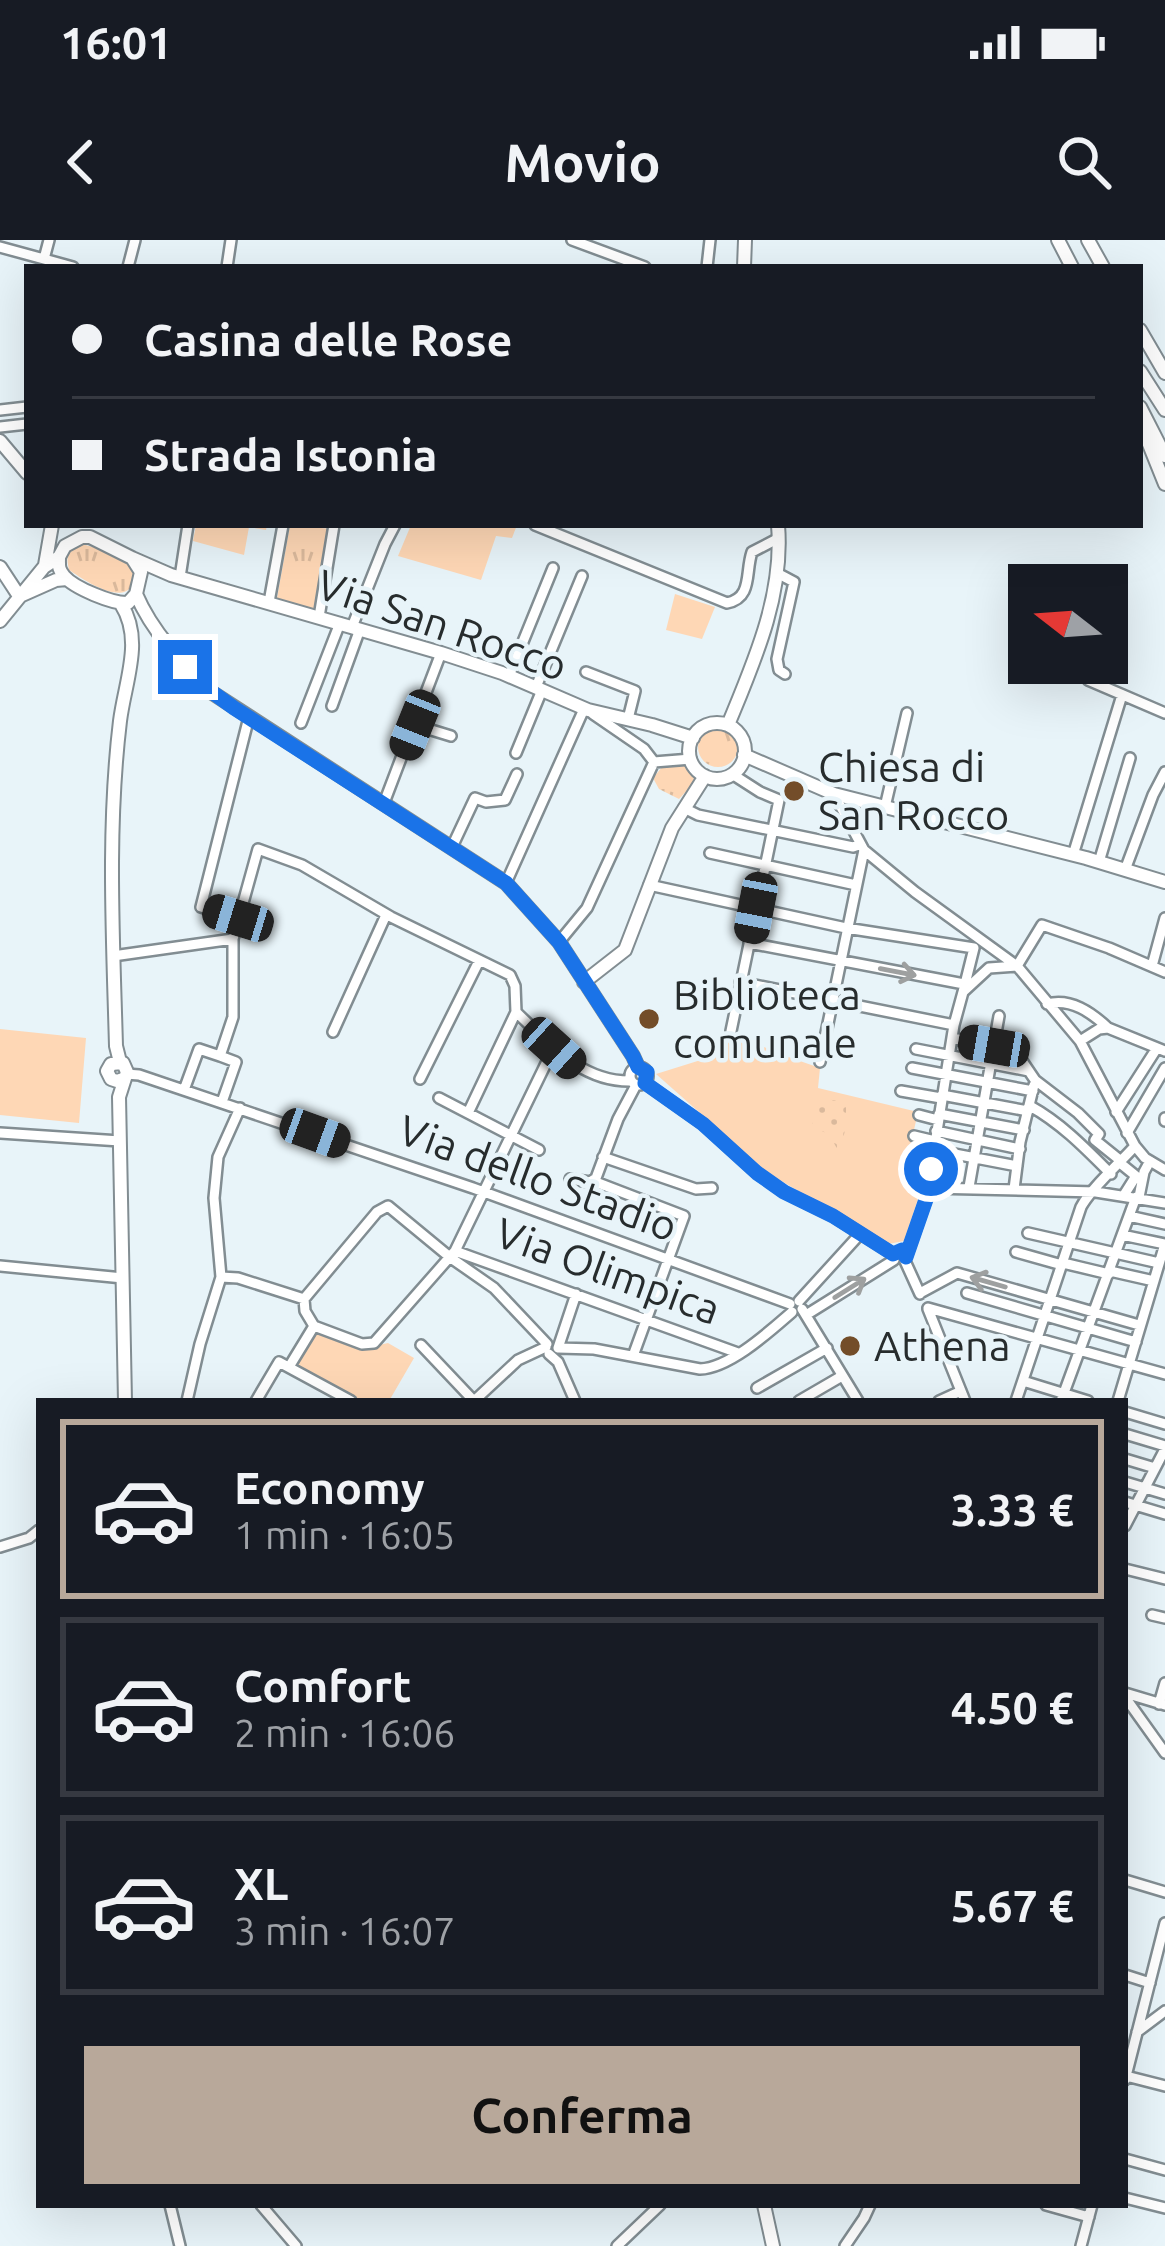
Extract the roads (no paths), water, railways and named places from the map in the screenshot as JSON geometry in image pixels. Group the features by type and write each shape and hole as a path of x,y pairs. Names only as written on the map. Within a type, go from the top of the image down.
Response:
{"street":[{"path":"44,259 49,240"},
{"path":"572,240 636,264"},
{"path":"0,247 62,264"},
{"path":"1143,335 1165,373"},
{"path":"1143,376 1165,410"},
{"path":"1143,413 1165,456"},
{"path":"1143,429 1165,484"},
{"path":"0,441 24,469"},
{"path":"44,567 53,528"},
{"path":"55,528 59,568 67,579 114,603 128,603 136,594 141,572 132,558 80,528"},
{"path":"142,579 175,576 187,528"},
{"path":"268,602 282,528"},
{"path":"320,617 334,528"},
{"path":"302,723 393,528"},
{"path":"543,528 727,603 744,594 752,552 778,532"},
{"path":"728,725 768,617 777,574 778,532"},
{"path":"0,621 44,567 77,539 90,537"},
{"name":"Via San Rocco","path":"132,558 175,576 441,653 586,709 693,738"},
{"path":"0,567 19,596"},
{"path":"509,676 553,568"},
{"path":"777,574 794,581 777,659 785,674"},
{"path":"516,753 582,576"},
{"path":"19,596 67,579"},
{"path":"136,594 185,667 212,692 506,883 573,962 622,1037 637,1079 703,1124 784,1192 900,1258 928,1308 963,1396"},
{"path":"121,604 134,640 111,807 116,1046 121,1071 125,1398"},
{"path":"332,706 351,626"},
{"path":"134,640 160,634"},
{"path":"384,803 441,653"},
{"path":"586,672 634,691 628,719"},
{"path":"1097,684 1165,713"},
{"path":"1073,855 1122,695"},
{"path":"506,883 586,709 644,749 654,762"},
{"path":"884,807 907,713"},
{"path":"238,918 201,907 249,717"},
{"path":"712,724 728,725 741,737 742,762 732,774 719,779 705,776 691,759 693,738 712,724"},
{"path":"415,725 451,736"},
{"path":"745,754 834,794 1165,882"},
{"path":"1099,862 1130,758"},
{"path":"654,762 691,759"},
{"path":"559,942 587,908 654,762"},
{"path":"1125,870 1165,772"},
{"path":"452,847 475,798 505,800 517,773"},
{"path":"730,1031 779,800 732,774"},
{"path":"584,982 625,950 672,828 705,776"},
{"path":"834,794 861,848 1017,966 1080,1041 1135,1146 1165,1170"},
{"path":"683,807 698,815 861,848"},
{"path":"820,1062 861,848"},
{"path":"220,1056 233,1016 233,939 258,849 302,865 386,915 514,980 516,1012 468,1113"},
{"path":"710,853 856,885"},
{"path":"650,885 846,928 974,949 954,1025 930,1188 900,1258 798,1308"},
{"path":"333,1032 386,915"},
{"path":"1152,966 1165,918"},
{"path":"1017,966 1042,925 1165,972"},
{"path":"113,956 233,939"},
{"path":"749,943 964,988"},
{"path":"420,1078 479,961"},
{"path":"573,962 608,965"},
{"path":"964,988 989,968 1017,966"},
{"path":"740,982 954,1025"},
{"path":"1047,1004 1066,1002 1108,1028 1161,1049 1116,1112"},
{"path":"516,1012 586,1074 608,1080 637,1079"},
{"path":"969,1187 999,1016"},
{"path":"1080,1041 1108,1028"},
{"path":"952,1038 1014,1049 1033,1081 1014,1189"},
{"path":"554,1048 453,1255 374,1343 362,1344 314,1326 304,1298 377,1212 388,1206 453,1255 494,1288 549,1349 574,1398"},
{"path":"184,1090 199,1049 236,1062 222,1102"},
{"path":"916,1049 991,1064 1033,1081 1078,1112 1099,1134 1095,1140 1140,1177"},
{"path":"913,1068 988,1083 1033,1081"},
{"path":"1127,1133 1165,1069"},
{"name":"Via dello Stadio","path":"121,1071 483,1192 798,1308"},
{"path":"593,1181 637,1079"},
{"path":"901,1091 1046,1114 1111,1174"},
{"path":"439,1098 539,1150"},
{"path":"188,1398 221,1277 214,1198 218,1157 240,1108"},
{"path":"919,1115 974,1158 1017,1166"},
{"path":"914,1136 980,1122 1024,1130"},
{"path":"936,1131 1019,1149"},
{"path":"0,1133 120,1141"},
{"path":"1017,1398 1088,1192 1135,1146"},
{"path":"603,1157 696,1189 712,1188"},
{"path":"1023,1381 1062,1397 1140,1177 1150,1161"},
{"path":"911,1170 930,1173"},
{"path":"570,1179 593,1181 684,1216 633,1356"},
{"path":"930,1188 1088,1192 1165,1203"},
{"path":"1129,1216 1165,1224"},
{"path":"1028,1233 1159,1263"},
{"path":"477,1398 518,1360 549,1349 594,1349 707,1369 765,1336 798,1308 860,1234"},
{"path":"1119,1398 1139,1325 1157,1284 1165,1244 1122,1235"},
{"path":"1016,1252 1157,1284"},
{"name":"Via Olimpica","path":"453,1255 738,1353"},
{"path":"0,1267 122,1278"},
{"path":"920,1293 957,1273 1139,1325"},
{"path":"221,1277 304,1298"},
{"path":"967,1293 1136,1342"},
{"path":"549,1349 576,1294"},
{"path":"798,1308 856,1398"},
{"path":"928,1308 1165,1374"},
{"path":"289,1367 314,1326"},
{"path":"421,1345 471,1398"},
{"path":"757,1388 827,1348"},
{"path":"258,1398 280,1362 346,1398"},
{"path":"805,1398 842,1376"},
{"path":"1128,1413 1165,1424"},
{"path":"1128,1435 1165,1448 1145,1488 1131,1503 1165,1514"},
{"path":"1128,1460 1156,1468"},
{"path":"1128,1483 1165,1494"},
{"path":"0,1547 36,1532"},
{"path":"1128,1570 1165,1579"},
{"path":"1152,1615 1165,1618"},
{"path":"1128,1702 1162,1704 1165,1683"},
{"path":"1128,1705 1165,1753"},
{"path":"1128,1881 1165,1892"},
{"path":"1129,2047 1165,1923"},
{"path":"1128,1976 1150,1983"},
{"path":"1137,2032 1165,2011"},
{"path":"1128,2078 1165,2086"},
{"path":"1128,2159 1165,2170"},
{"path":"1128,2199 1165,2208"},
{"path":"171,2208 180,2246"},
{"path":"264,2208 296,2246"},
{"path":"616,2246 657,2208"},
{"path":"765,2208 773,2246"},
{"path":"844,2246 868,2208"},
{"path":"1057,2208 1089,2217"},
{"path":"1081,2246 1091,2208"}],"place":[{"name":"Chiesa di San Rocco","path":"794,791"},
{"name":"Biblioteca comunale","path":"649,1019"},
{"name":"Athena","path":"850,1346"}]}
